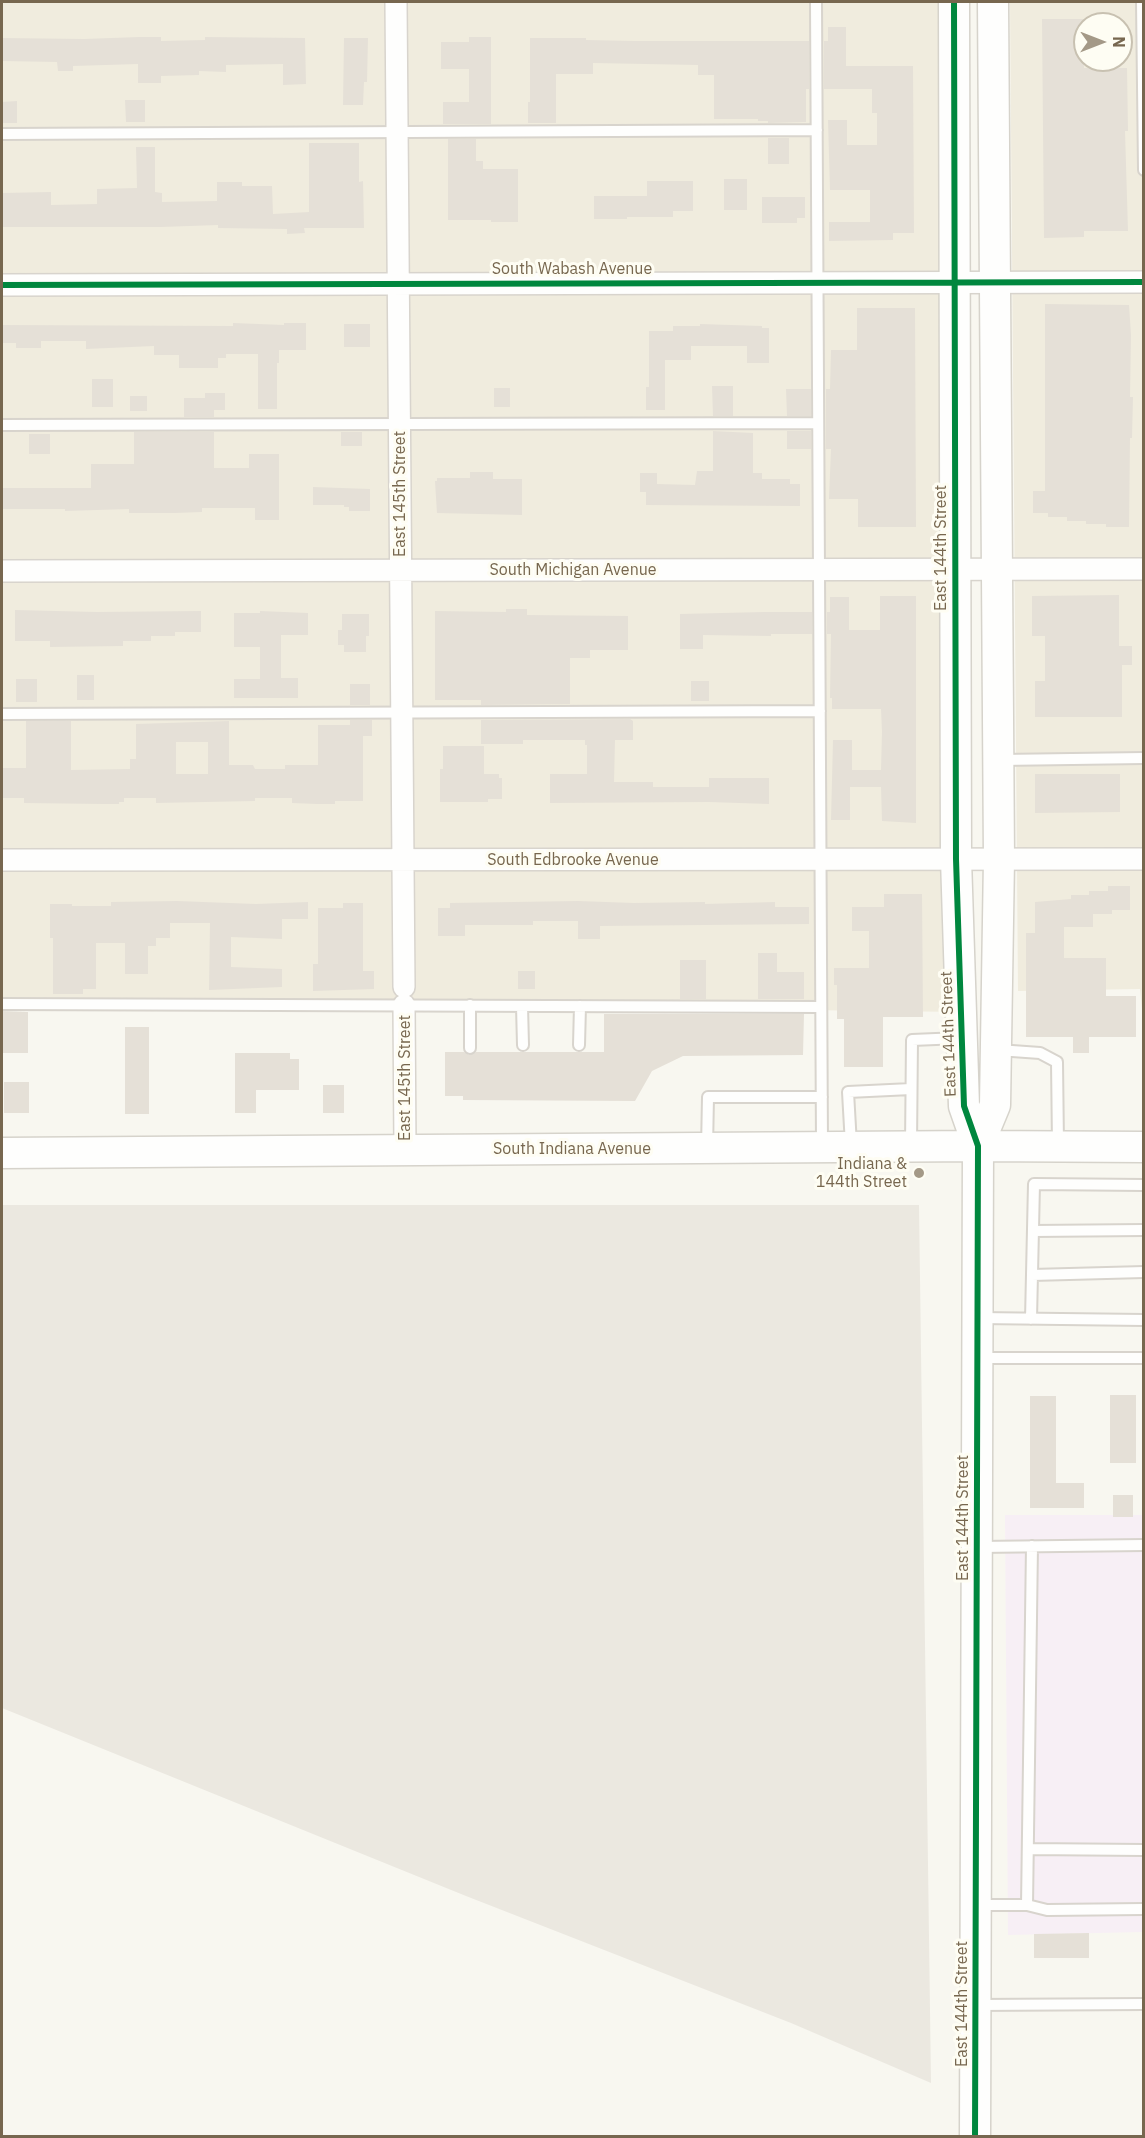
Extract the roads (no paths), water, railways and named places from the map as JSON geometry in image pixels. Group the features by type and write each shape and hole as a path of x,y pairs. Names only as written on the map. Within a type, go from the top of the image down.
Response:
{"street":[{"name":"East 145th Street","path":"396,2 405,1150"},
{"name":"East 144th Street","path":"954,2 956,860 964,1106 978,1146 975,2136"},
{"name":"East 144th Street","path":"978,1146 995,1105 999,860 993,2"},
{"name":"South Wabash Avenue","path":"2,285 1143,282"},
{"name":"South Michigan Avenue","path":"2,571 1143,568"},
{"name":"South Edbrooke Avenue","path":"2,860 1143,859"},
{"name":"South Indiana Avenue","path":"2,1153 911,1146 1143,1147"}],"lane":[{"path":"816,2 822,1097 836,1147"},
{"path":"1142,2 1143,170"},
{"path":"2,134 817,130"},
{"path":"2,424 818,423"},
{"path":"2,714 820,711"},
{"path":"998,760 1143,758"},
{"path":"2,1004 404,996 470,1005 821,1007"},
{"path":"470,1005 470,1048"},
{"path":"522,1006 523,1045"},
{"path":"579,1045 580,1006"},
{"path":"911,1146 912,1040 963,1038"},
{"path":"995,1050 1040,1053 1057,1062 1058,1146"},
{"path":"836,1147 848,1092 911,1089"},
{"path":"706,1148 708,1096 822,1097"},
{"path":"1030,1319 1034,1184 1143,1185"},
{"path":"1033,1231 1143,1230"},
{"path":"1032,1275 1143,1272"},
{"path":"977,1318 1143,1320"},
{"path":"977,1358 1143,1358"},
{"path":"977,1547 1143,1545"},
{"path":"1027,1905 1032,1546"},
{"path":"1028,1849 1143,1850"},
{"path":"976,1905 1027,1905 1047,1910 1143,1909"},
{"path":"975,2005 1143,2004"}],"place":[{"name":"Indiana & 144th Street","path":"919,1173"}]}
